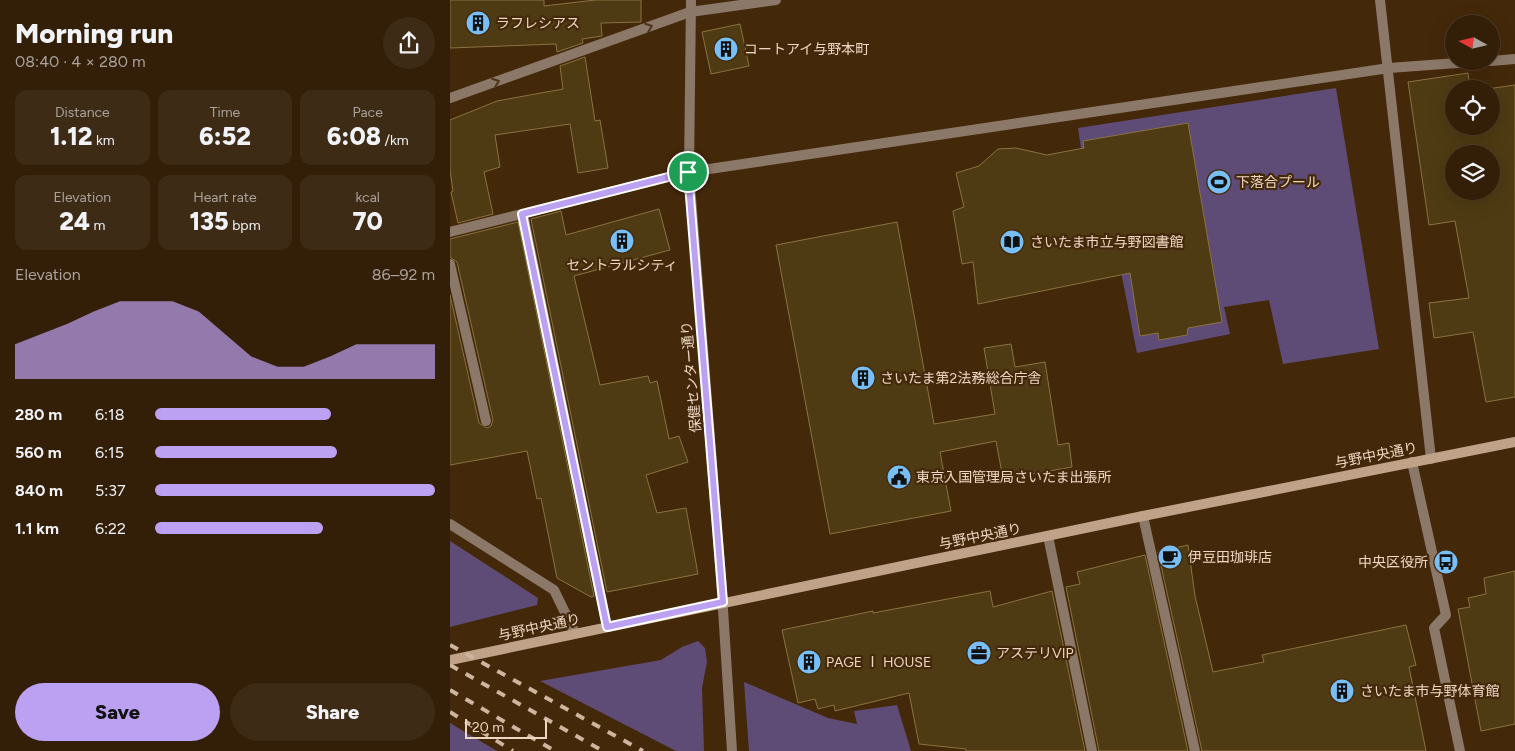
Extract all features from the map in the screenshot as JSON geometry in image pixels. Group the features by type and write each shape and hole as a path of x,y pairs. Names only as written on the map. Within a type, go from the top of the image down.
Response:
{"street":[{"name":"保健センター通り","path":"691,0 688,172 723,602 732,751"},
{"path":"450,98 690,12 776,0"},
{"path":"1380,0 1431,459"},
{"path":"1500,60 1515,59"},
{"path":"450,232 688,172 1389,68 1445,64"},
{"path":"522,214 607,627"},
{"path":"450,264 486,421"},
{"name":"与野中央通り","path":"450,660 1143,516 1515,442"},
{"path":"1412,462 1446,615 1434,628 1460,751"},
{"path":"1143,516 1195,751"},
{"path":"450,524 554,590 575,633"},
{"path":"1048,536 1092,751"}],"shaded area":[{"name":"下落合プール","path":"1336,88 1379,349 1283,364 1269,300 1224,307 1230,334 1137,353 1114,236 1094,236 1078,128"},
{"path":"450,541 538,598 537,605 450,627"},
{"path":"698,641 705,648 707,662 702,688 704,751 676,751 540,681 661,660 682,647"},
{"path":"744,682 828,718 857,724 854,711 897,705 911,751 749,751"},
{"path":"450,723 497,751 450,751"}],"building":[{"path":"450,0 544,0 544,6 595,0 641,0 641,22 601,23 602,36 582,39 583,43 557,52 556,44 450,48"},
{"name":"コートアイ与野本町","path":"740,24 749,66 711,74 702,32"},
{"path":"585,57 595,121 600,120 608,168 578,173 570,124 495,135 500,167 484,172 493,214 458,223 451,192 453,191 450,170 450,120 497,101 563,89 560,66"},
{"path":"1468,73 1469,80 1445,80 1445,135 1500,135 1500,87 1515,85 1515,397 1486,402 1473,332 1434,338 1429,303 1469,298 1455,221 1429,225 1408,82"},
{"path":"1188,123 1222,322 1188,328 1187,335 1159,340 1158,333 1140,336 1130,273 978,304 973,262 962,264 953,211 964,207 956,173 979,166 998,149 1016,148 1047,155 1084,148 1083,141"},
{"path":"659,209 670,250 574,276 600,385 648,376 650,383 657,381 669,439 679,436 688,462 646,475 657,513 686,508 698,574 607,592 531,219 561,211 566,235"},
{"path":"518,222 594,596 591,597 557,578 541,498 537,499 527,451 450,465 450,295 479,423 487,428 491,426 493,420 457,262 450,257 450,239"},
{"name":"さいたま第2法務総合庁舎","path":"897,222 934,424 995,414 984,348 1011,344 1015,367 1045,362 1058,445 1069,443 1072,467 1003,479 996,441 940,452 951,511 830,534 776,245"},
{"name":"さいたま市与野体育館","path":"1188,545 1195,596 1213,672 1264,662 1262,655 1406,625 1416,665 1409,667 1426,751 1202,751 1158,552"},
{"path":"1145,555 1188,751 1099,751 1066,587 1080,584 1077,572"},
{"path":"1515,571 1515,724 1481,731 1458,609 1470,607 1468,598 1486,594 1484,578"},
{"path":"990,591 993,607 1052,591 1085,751 966,751 966,749 919,744 909,693 835,711 834,705 818,709 815,699 798,703 782,630 873,611 873,613"}],"railway":[{"path":"450,645 643,751"},
{"path":"450,665 603,751"},
{"path":"450,690 555,751"},
{"path":"450,712 513,751"}],"place":[{"name":"ラフレシアス","path":"478,23"},
{"name":"コートアイ与野本町","path":"726,49"},
{"name":"下落合プール","path":"1219,182"},
{"name":"セントラルシティ","path":"622,241"},
{"name":"さいたま市立与野図書館","path":"1012,242"},
{"name":"さいたま第2法務総合庁舎","path":"863,378"},
{"name":"東京入国管理局さいたま出張所","path":"899,477"},
{"name":"伊豆田珈琲店","path":"1170,557"},
{"name":"中央区役所","path":"1446,562"},
{"name":"アステリVIP","path":"979,653"},
{"name":"PAGE Ⅰ HOUSE","path":"809,662"},
{"name":"さいたま市与野体育館","path":"1342,691"}],"route":[{"path":"688,172 723,602 607,627 522,214 688,172"}]}
